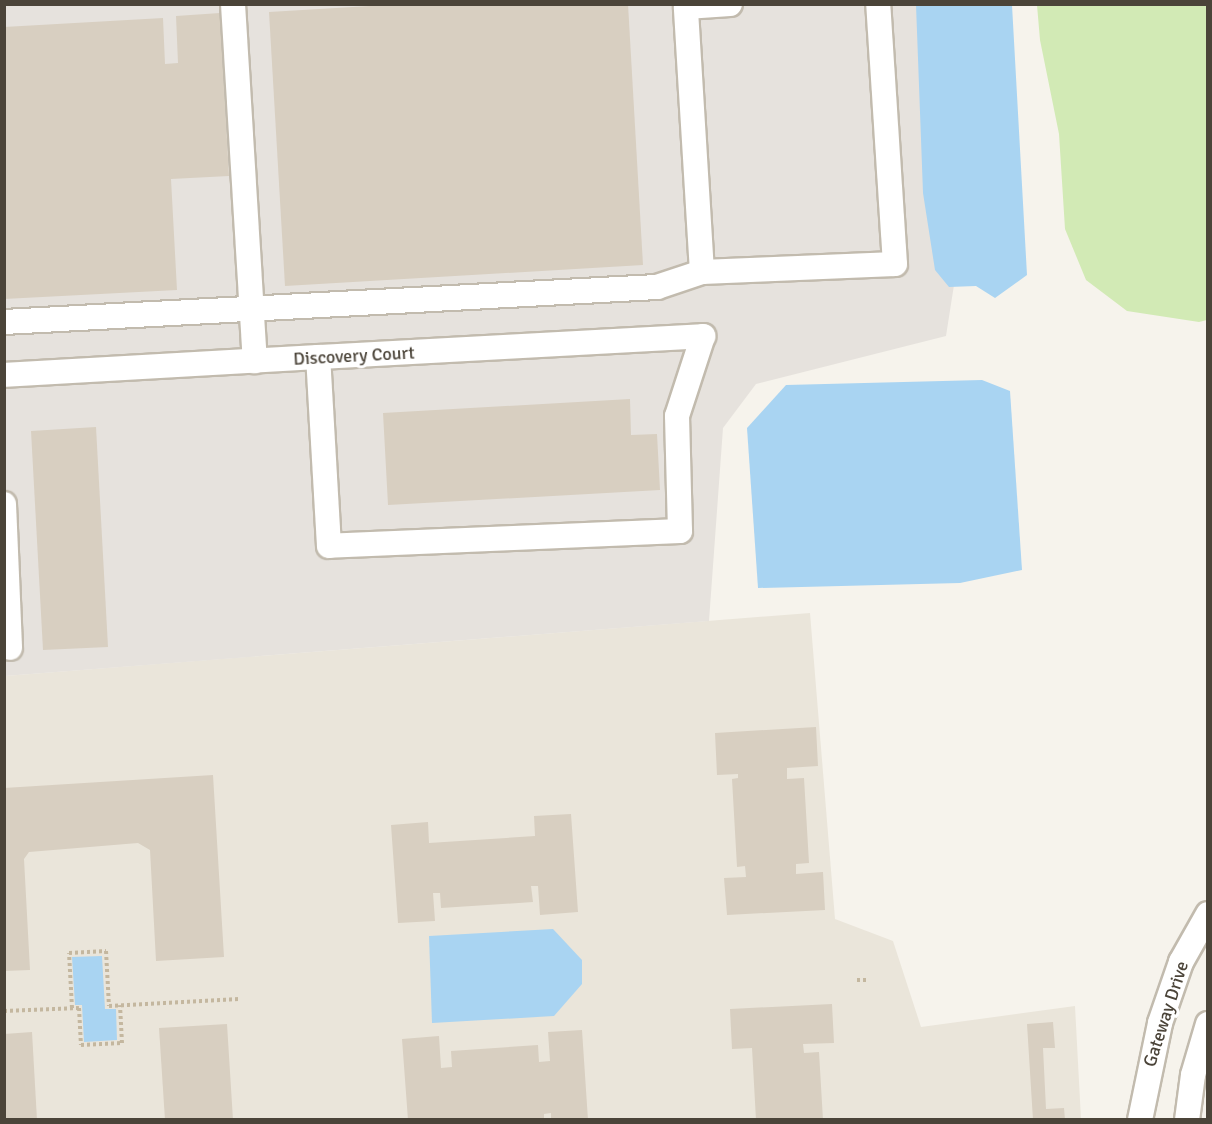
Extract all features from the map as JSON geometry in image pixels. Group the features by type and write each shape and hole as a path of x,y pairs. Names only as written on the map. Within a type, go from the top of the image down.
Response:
{"street":[{"path":"234,4 255,361"},
{"path":"702,272 686,6 730,4"},
{"path":"4,322 657,288 702,272 895,264 878,4"},
{"name":"Discovery Court","path":"4,375 318,357 703,336 677,416 680,531 329,546 318,357"},
{"path":"4,504 10,648"},
{"name":"Gateway Drive","path":"1140,1119 1160,1023 1181,962 1208,914"},
{"path":"1187,1119 1193,1075 1208,1024"}],"path":[{"path":"72,1008 69,953 106,951 109,1005 239,999"},
{"path":"856,980 869,980"},
{"path":"4,1011 79,1008 81,1045 122,1043 120,1005"}],"shaded area":[{"path":"5,5 998,5 946,336 756,384 723,428 709,621 5,676"},
{"path":"810,613 835,919 893,941 921,1027 1075,1006 1081,1119 5,1120 5,676"}],"green space":[{"path":"1037,5 1207,5 1207,320 1199,322 1127,311 1086,280 1065,229 1059,134 1040,40"}],"water":[{"path":"916,5 1012,5 1027,275 995,298 976,286 949,287 935,270 923,193"},
{"path":"982,380 1010,391 1022,570 960,583 758,588 747,428 786,385"},
{"path":"553,929 582,960 582,984 554,1016 432,1023 429,936"},
{"path":"102,956 105,1009 116,1009 117,1040 84,1042 82,1005 75,1005 72,957"}],"building":[{"path":"403,4 628,4 643,265 285,286 269,12"},
{"path":"220,13 229,176 171,179 177,290 4,299 4,27 163,18 165,64 178,63 176,16"},
{"path":"630,399 631,435 657,434 660,490 388,505 383,413"},
{"path":"96,427 108,647 43,650 31,431"},
{"path":"816,727 818,766 787,768 787,779 804,778 809,863 796,864 796,874 823,872 825,910 727,915 724,878 746,877 745,866 737,867 732,779 738,778 738,774 717,775 715,733"},
{"path":"213,775 224,957 156,961 150,850 138,843 29,852 24,859 30,970 4,971 4,788"},
{"path":"571,814 578,912 540,915 538,886 531,886 533,902 441,908 440,893 433,893 435,921 398,923 391,825 428,822 429,843 535,836 534,816"},
{"path":"832,1004 834,1043 803,1044 804,1053 819,1052 823,1120 756,1120 752,1048 732,1049 730,1009"},
{"path":"1053,1022 1055,1048 1043,1048 1046,1109 1064,1108 1065,1120 1033,1120 1027,1024"},
{"path":"227,1024 233,1120 165,1120 159,1028"},
{"path":"582,1030 588,1120 551,1120 551,1113 544,1114 544,1118 528,1120 408,1120 402,1039 439,1036 441,1068 452,1067 451,1051 538,1045 539,1062 550,1061 548,1032"},
{"path":"32,1032 37,1120 4,1120 4,1034"}]}
